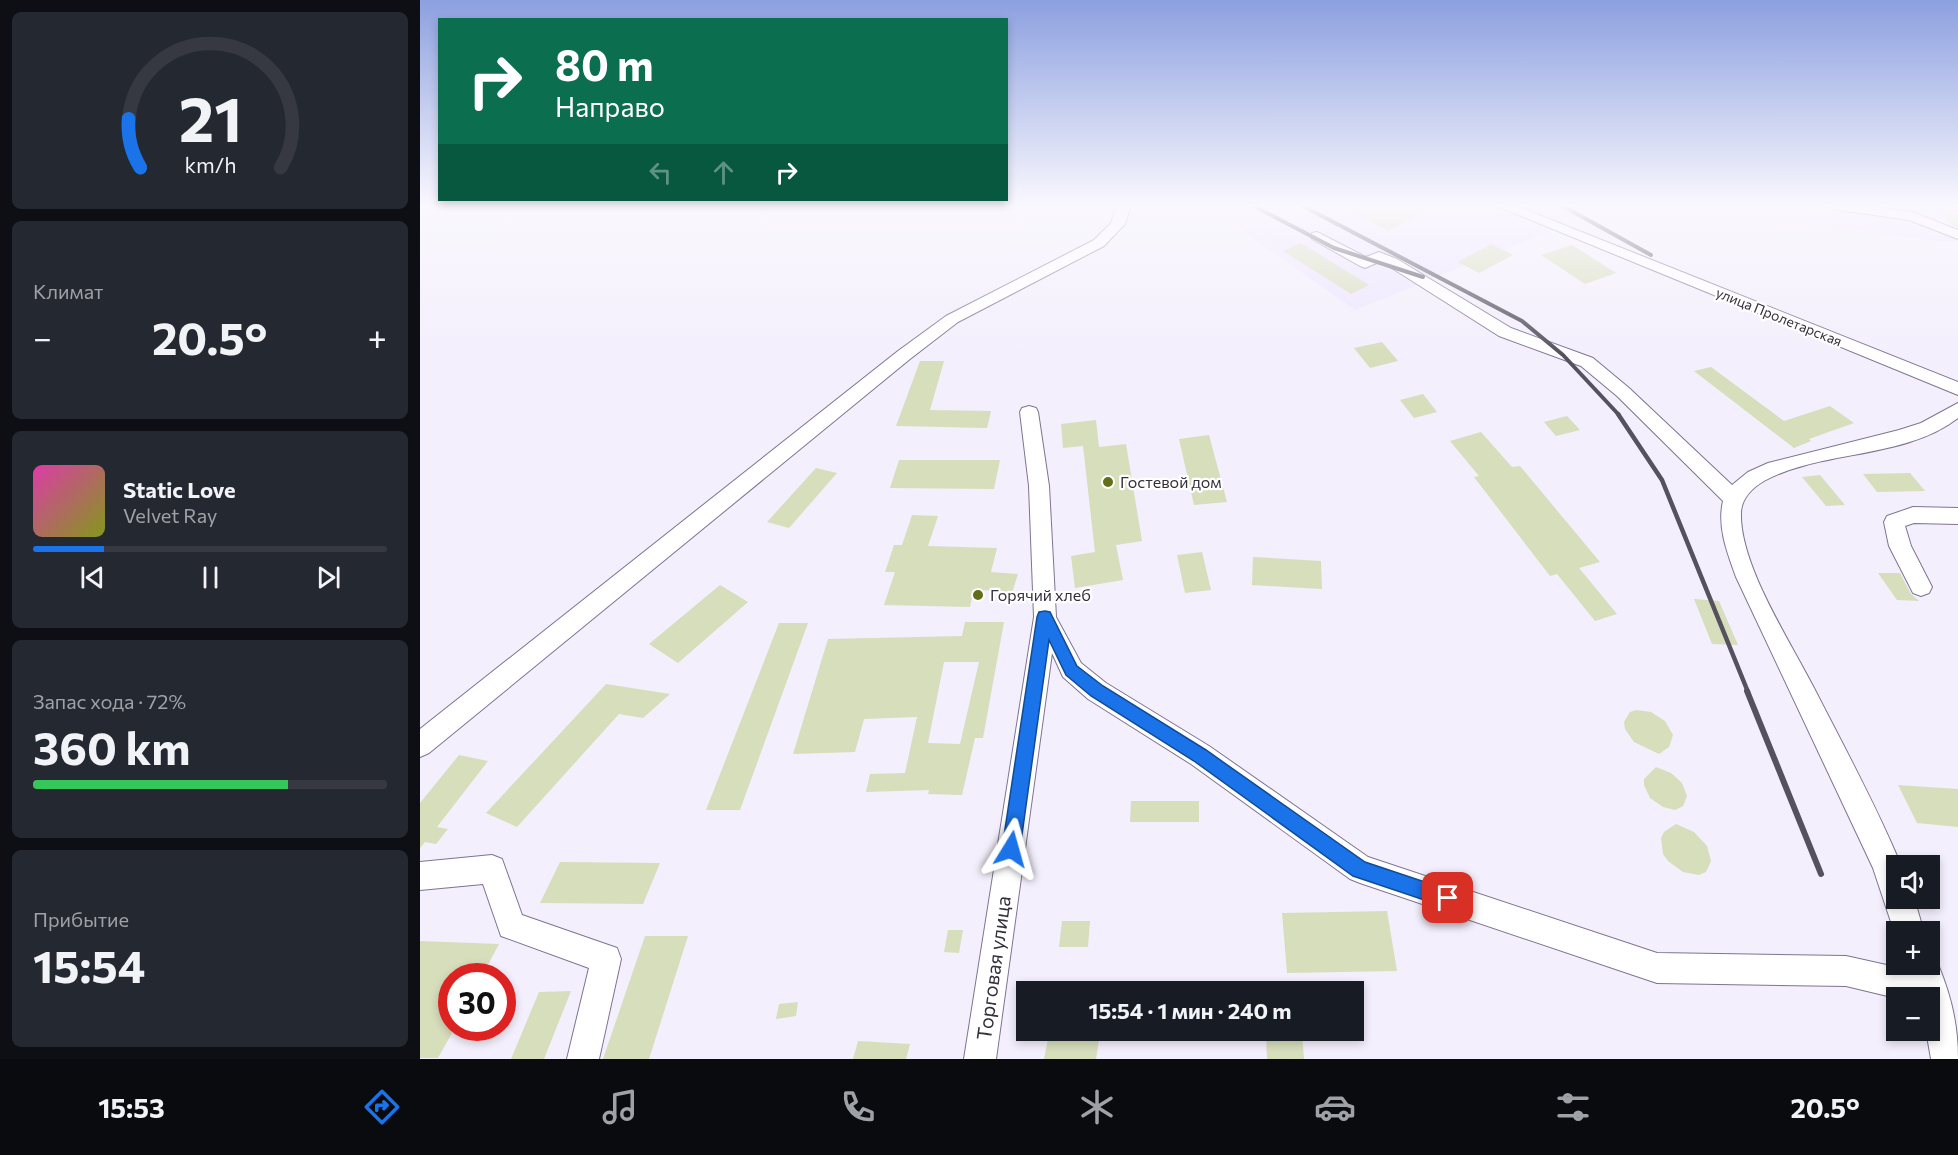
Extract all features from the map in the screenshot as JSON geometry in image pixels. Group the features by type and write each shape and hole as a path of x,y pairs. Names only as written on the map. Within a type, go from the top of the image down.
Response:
{"street":[{"path":"420,745 904,355 952,319 1077,254"},
{"path":"1350,254 1365,263 1379,257 1392,262 1506,332 1587,362 1623,392 1734,499"},
{"name":"улица Пролетарская","path":"1622,254 1958,389"},
{"path":"1886,863 1749,579 1734,540 1731,516 1734,499 1740,489 1765,472 1912,433 1941,422 1958,409"},
{"name":"Торговая улица","path":"981,1059 1045,617 1040,486 1029,412"},
{"path":"1922,587 1900,546 1894,522 1913,515 1958,516"},
{"path":"1045,617 1072,670 1097,691 1200,755 1360,869 1657,968 1846,971 1928,978 1947,1059"},
{"path":"420,876 492,869 511,926 606,959 583,1059"}],"shaded area":[{"path":"1276,254 1493,254 1355,310"}],"building":[{"path":"1288,254 1319,254 1369,285 1351,294"},
{"path":"1472,254 1513,255 1479,273 1458,262"},
{"path":"1587,254 1616,273 1585,284 1541,255"},
{"path":"1382,342 1398,361 1370,368 1354,348"},
{"path":"920,361 944,361 930,410 991,411 987,428 896,426"},
{"path":"1711,367 1784,421 1830,406 1854,423 1809,439 1811,441 1794,448 1694,371"},
{"path":"1423,394 1437,412 1414,418 1400,400"},
{"path":"1567,416 1580,430 1556,436 1544,422"},
{"path":"1096,420 1099,447 1126,444 1142,541 1116,545 1123,580 1075,588 1071,556 1095,552 1083,446 1063,448 1061,424"},
{"path":"1481,432 1512,467 1520,466 1600,562 1579,568 1617,614 1595,621 1557,574 1550,576 1474,477 1479,476 1450,441"},
{"path":"1209,435 1227,502 1194,505 1179,439"},
{"path":"899,460 1000,460 994,489 890,488"},
{"path":"816,468 837,473 789,528 767,522"},
{"path":"1910,473 1925,491 1877,492 1863,474"},
{"path":"1820,475 1845,505 1826,506 1802,477"},
{"path":"912,515 938,516 928,546 997,548 991,572 1018,574 1012,593 974,589 970,607 884,605 895,572 885,572 894,545 902,545"},
{"path":"1202,552 1211,590 1185,593 1177,555"},
{"path":"1253,557 1321,561 1322,589 1252,585"},
{"path":"1878,573 1900,573 1911,594 1919,601 1897,600"},
{"path":"720,585 748,602 678,663 649,644"},
{"path":"1694,599 1719,601 1738,645 1712,644"},
{"path":"965,622 1004,622 983,738 975,738 962,795 928,794 929,790 866,792 870,774 905,773 917,717 864,719 855,752 793,754 828,639 962,636","holes":["944,662 979,662 960,744 928,743"]},
{"path":"779,623 808,623 740,810 706,810"},
{"path":"606,684 670,694 643,718 619,714 517,827 486,813"},
{"path":"1636,710 1651,712 1665,721 1673,735 1669,747 1659,754 1634,742 1625,729 1624,722 1630,712"},
{"path":"459,755 488,761 437,827 448,829 436,844 425,842 420,848 420,803"},
{"path":"1656,767 1671,773 1682,783 1687,796 1683,806 1675,810 1663,807 1650,798 1644,785 1644,779"},
{"path":"1898,785 1958,789 1958,827 1917,823"},
{"path":"1131,801 1199,801 1199,822 1130,822"},
{"path":"1676,824 1694,832 1707,846 1711,861 1706,872 1699,875 1683,872 1668,861 1663,854 1661,838 1664,832"},
{"path":"560,862 660,863 643,904 540,903"},
{"path":"1387,911 1397,971 1287,973 1282,913"},
{"path":"1062,921 1090,921 1088,947 1059,947"},
{"path":"948,930 963,930 959,953 944,952"},
{"path":"645,936 688,936 649,1059 603,1059"},
{"path":"420,941 499,944 489,963 438,963 438,1041 448,1041 438,1058 420,1058"},
{"path":"571,991 544,1059 511,1059 539,992"},
{"path":"798,1002 796,1016 776,1019 779,1004"},
{"path":"858,1041 910,1044 906,1059 853,1059"},
{"path":"1048,1041 1099,1041 1096,1059 1044,1059"},
{"path":"1266,1041 1303,1041 1304,1059 1267,1059"}],"railway":[{"path":"1354,254 1423,277"},
{"path":"1395,254 1522,321 1563,355 1619,415"},
{"path":"1618,414 1662,480 1748,692"},
{"path":"1747,691 1821,874"}],"place":[{"name":"Гостевой дом","path":"1108,482"},
{"name":"Горячий хлеб","path":"978,595"}],"route":[{"path":"1011,849 1045,617 1072,670 1097,691 1200,755 1360,869 1448,898"}]}
